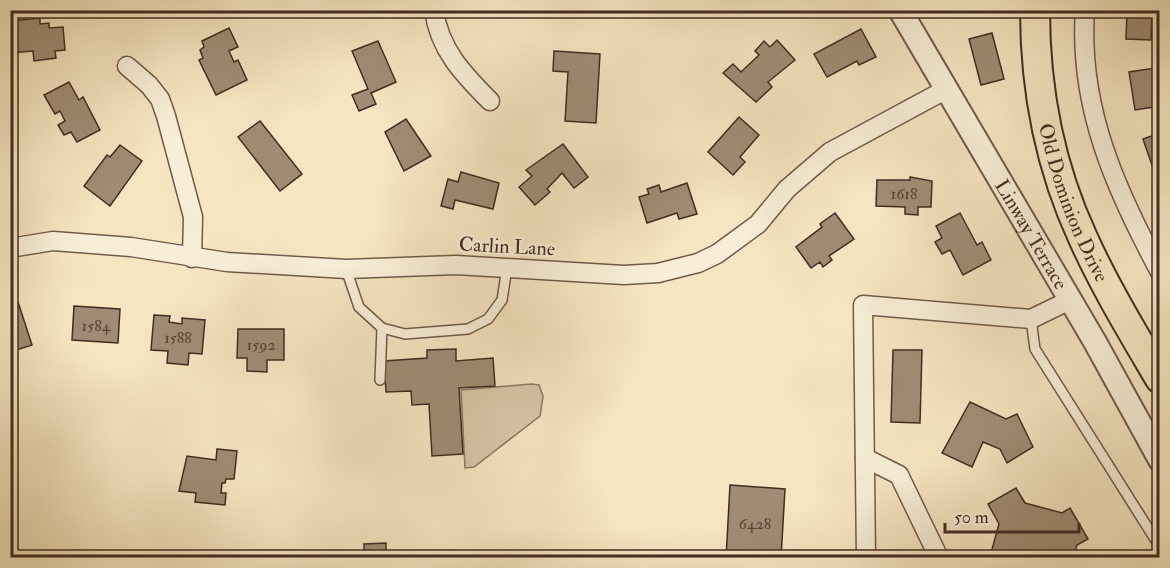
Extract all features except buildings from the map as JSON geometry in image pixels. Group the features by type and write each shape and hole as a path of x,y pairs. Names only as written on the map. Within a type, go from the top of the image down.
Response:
{"main road":[{"name":"Old Dominion Drive","path":"1035,10 1035,48 1040,97 1051,147 1065,194 1105,281 1160,379"}],"street":[{"path":"434,10 443,46 464,75 489,101"},
{"name":"Linway Terrace","path":"900,10 1070,300 1160,460"},
{"path":"1086,10 1087,60 1101,141 1125,206 1160,272"},
{"path":"127,66 149,85 160,99 166,116 193,217 192,258"},
{"name":"Carlin Lane","path":"10,248 53,241 131,247 192,258 346,269 445,265 624,274 658,273 698,263 743,237 807,169 830,152 945,90"},
{"path":"866,558 863,305 1031,319 1070,300"},
{"path":"865,458 899,475 939,558"}],"lane":[{"path":"346,269 359,307 382,328 405,334 468,329 488,319 501,300 507,268"},
{"path":"1031,319 1035,349 1160,547"},
{"path":"380,380 382,328"}],"shaded area":[{"path":"539,385 543,396 540,416 474,467 465,468 461,390"}]}
